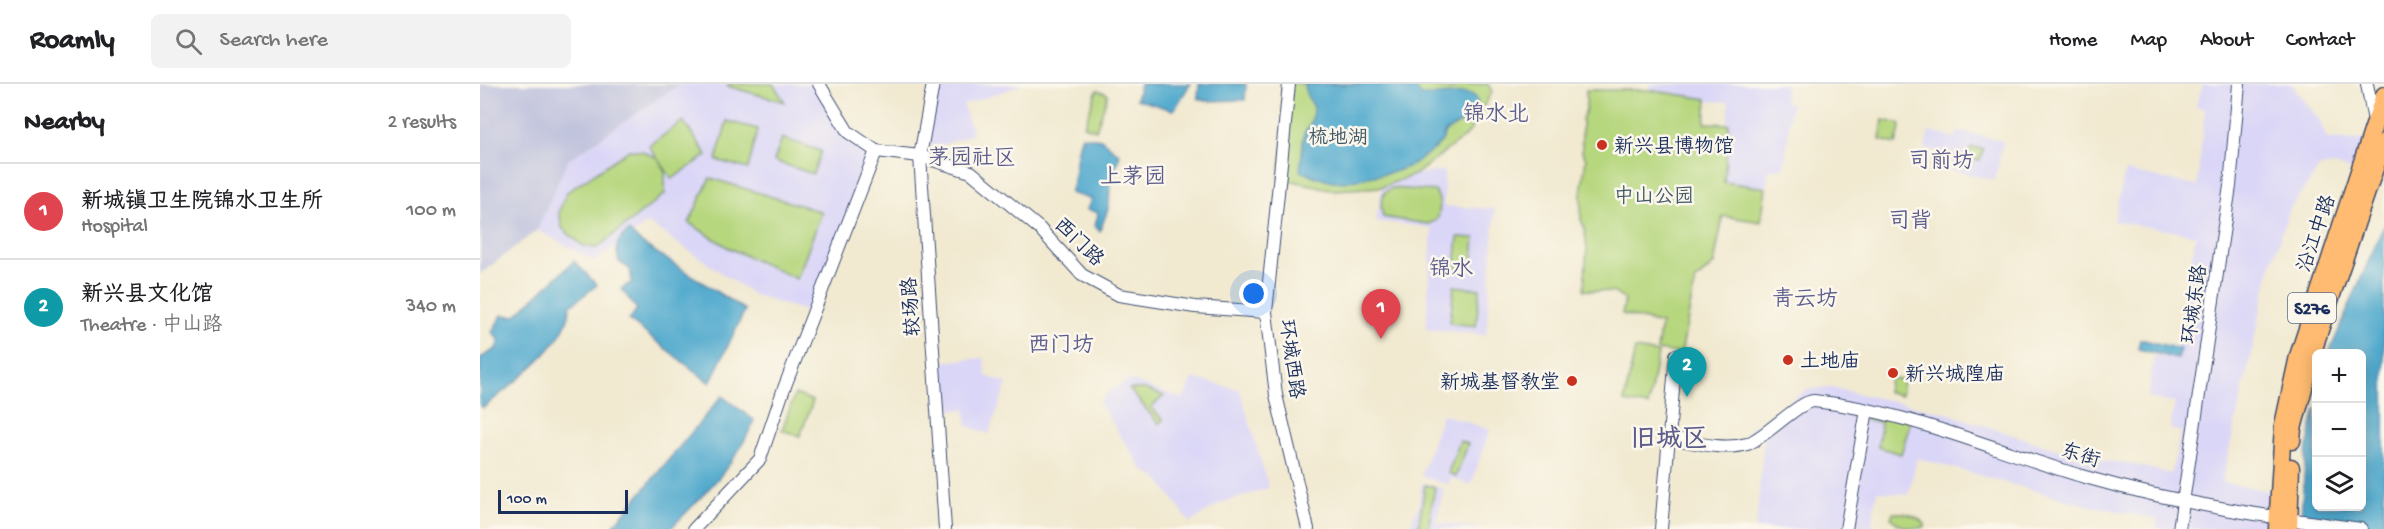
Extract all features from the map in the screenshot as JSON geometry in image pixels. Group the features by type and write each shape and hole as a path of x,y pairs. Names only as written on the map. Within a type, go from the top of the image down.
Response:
{"main road":[{"name":"沿江中路","path":"2283,524 2283,425 2298,356 2384,96"},
{"name":"沿江中路","path":"2283,524 2293,429 2317,339 2384,142"}],"street":[{"path":"694,529 760,459 783,391 876,151 848,132 819,84"},
{"name":"较场路","path":"933,84 920,156 945,529"},
{"name":"环城西路","path":"1289,84 1266,312 1276,395 1308,529"},
{"name":"环城东路","path":"2179,529 2230,186 2239,84"},
{"path":"2367,84 2374,114 2374,125"},
{"name":"西门路","path":"876,151 920,156 971,172 1040,229 1082,275 1119,295 1195,307 1266,312"},
{"path":"1661,529 1676,355"},
{"name":"东街","path":"1670,438 1715,446 1745,444 1765,435 1797,408 1811,400 1914,421 2085,477 2184,502 2283,524 2361,529"},
{"path":"1846,529 1866,410"}],"shaded area":[{"path":"480,84 680,84 568,160 537,230 480,274"},
{"path":"680,84 819,84 848,132 876,151 814,314 754,295 648,223 595,261 537,230 568,160"},
{"path":"936,84 1018,84 1019,86 963,105 973,134 942,145 927,145"},
{"path":"1650,84 1785,84 1785,102 1791,103 1783,168 1769,170 1766,188 1724,182 1729,102 1648,99"},
{"path":"2203,84 2294,84 2295,90 2319,119 2327,139 2369,140 2358,172 2333,165 2320,167 2290,208 2271,266 2222,482 2278,493 2277,529 2156,529 2157,519 2082,504 1917,458 1908,495 1877,491 1871,529 1756,529 1764,435 1751,441 1746,432 1807,389 1832,388 1943,412 2089,460 2128,463 2171,474 2181,432 2170,429 2175,403 2148,398 2148,396 2154,356 2174,357 2196,235 2114,221 2125,171 2197,186 2205,109 2196,106"},
{"path":"1958,131 2003,141 1995,180 1950,170 1952,156 1925,148 1929,132 1956,138"},
{"path":"1444,171 1444,206 1495,209 1486,335 1426,329 1432,228 1376,221 1382,187 1416,174"},
{"path":"984,358 986,376 1007,383 989,434 967,426 965,409 941,411 937,362"},
{"path":"1193,378 1240,390 1269,488 1221,503 1190,523 1160,481 1142,469 1099,402 1109,391 1130,380 1183,399"},
{"path":"1442,414 1490,430 1471,485 1451,478 1448,485 1421,476"},
{"path":"1422,483 1444,488 1436,522 1484,529 1412,529"}],"green space":[{"path":"729,84 773,84 785,102 727,86"},
{"name":"梳地湖","path":"1289,84 1434,84 1436,88 1456,89 1459,84 1488,84 1492,92 1468,134 1416,174 1382,187 1334,190 1279,178"},
{"path":"1097,90 1108,94 1096,130 1084,126"},
{"name":"中山公园","path":"1586,90 1649,90 1707,99 1705,123 1729,124 1724,182 1766,188 1761,222 1723,216 1714,264 1695,281 1681,354 1657,350 1661,324 1622,314 1625,300 1613,292 1584,290 1587,248 1581,220 1581,194 1586,159 1582,152 1582,119 1586,110"},
{"path":"1883,120 1901,124 1896,144 1880,140"},
{"path":"683,121 707,155 672,179 659,160 665,172 665,194 597,248 583,246 562,228 559,211 567,192 629,150 642,151 657,158 649,146"},
{"path":"727,121 758,129 748,169 716,160"},
{"path":"782,138 821,151 813,174 774,161"},
{"path":"1971,147 1983,149 1980,160 1968,157"},
{"path":"710,178 822,212 797,279 729,248 689,223"},
{"path":"1391,188 1435,191 1440,205 1437,220 1428,224 1383,217 1381,206 1384,193"},
{"path":"1458,237 1475,238 1472,269 1455,268"},
{"path":"1454,286 1480,289 1476,326 1450,323"},
{"path":"1635,349 1658,353 1648,406 1624,402"},
{"path":"1890,378 1903,380 1901,395 1887,392"},
{"path":"1129,389 1145,389 1164,396 1151,407 1163,420 1159,424"},
{"path":"795,394 813,401 800,436 782,430"},
{"path":"1867,410 1911,420 1901,454 1878,447 1881,422 1865,420"},
{"path":"1460,441 1468,444 1456,476 1448,473"},
{"path":"1425,485 1435,487 1428,529 1418,529"},
{"path":"1893,513 1914,516 1925,524 1925,527 1903,526 1891,518"}],"water":[{"path":"1140,84 1190,84 1175,109 1172,110 1136,99"},
{"path":"1199,84 1246,84 1245,100 1205,101 1198,98"},
{"name":"梳地湖","path":"1305,84 1412,84 1422,96 1468,93 1475,96 1478,102 1469,118 1445,132 1442,141 1433,150 1410,166 1393,172 1344,182 1325,180 1300,171 1304,133 1311,123 1314,107 1307,96"},
{"path":"1082,136 1101,139 1120,155 1110,184 1109,206 1100,231 1095,226 1097,212 1087,210 1091,199 1070,193 1077,150"},
{"path":"2384,225 2384,529 2300,529 2306,453 2312,426 2312,511 2366,511 2366,349 2331,349"},
{"path":"629,231 640,242 745,310 710,383 629,320 637,309 621,289 632,282 630,269 619,262 617,248 621,238"},
{"path":"574,261 597,285 570,306 567,320 550,349 537,363 483,408 480,405 480,358 496,349 499,340 492,332 502,315 515,316"},
{"path":"2140,339 2180,349 2178,359 2138,349"},
{"path":"722,396 754,420 738,451 718,479 670,529 621,529 614,525"}],"place":[{"name":"新兴县博物馆","path":"1602,145"},
{"name":"新城镇卫生院锦水卫生所","path":"1381,339"},
{"name":"土地庙","path":"1788,360"},
{"name":"新兴城隍庙","path":"1893,373"},
{"name":"新城基督教堂","path":"1572,381"},
{"name":"新兴县文化馆","path":"1687,397"}],"district":[{"name":"锦水北","path":"1496,112"},
{"name":"茅园社区","path":"972,156"},
{"name":"司前坊","path":"1941,159"},
{"name":"上茅园","path":"1133,175"},
{"name":"司背","path":"1910,219"},
{"name":"锦水","path":"1451,267"},
{"name":"青云坊","path":"1805,297"},
{"name":"西门坊","path":"1061,343"},
{"name":"旧城区","path":"1669,437"}]}
